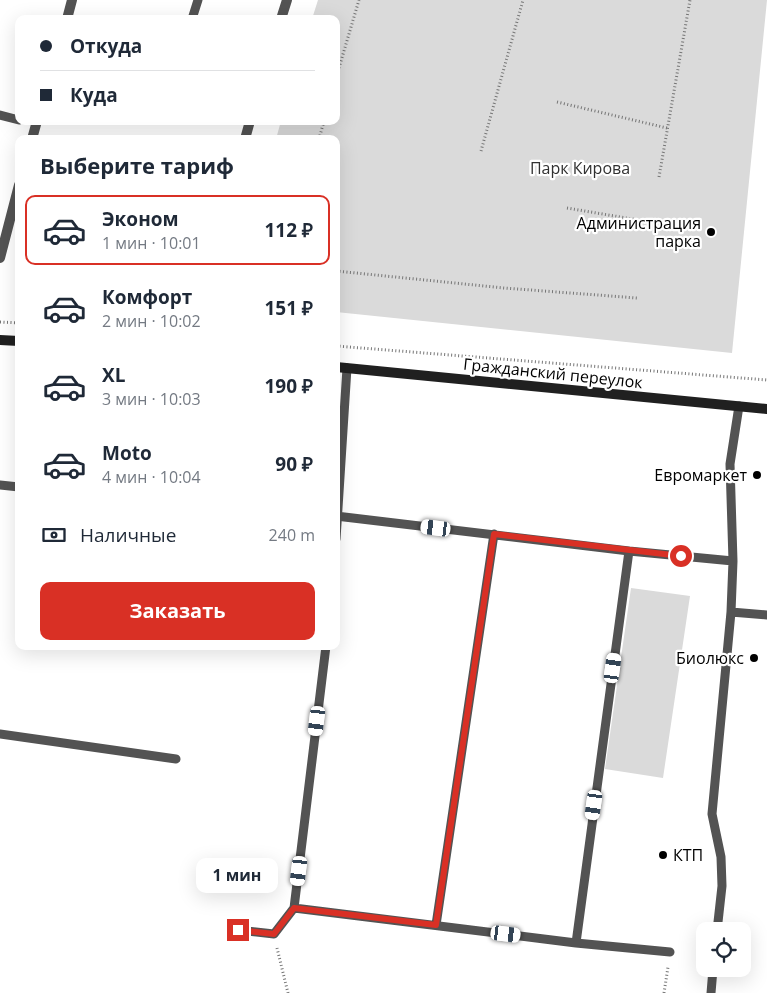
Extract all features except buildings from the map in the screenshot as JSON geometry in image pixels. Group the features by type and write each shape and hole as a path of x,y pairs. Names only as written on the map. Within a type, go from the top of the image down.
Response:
{"street":[{"path":"68,15 72,0"},
{"path":"282,15 287,0"},
{"path":"0,258 15,201"},
{"path":"0,340 15,342"},
{"name":"Гражданский переулок","path":"342,367 767,409"}],"lane":[{"path":"193,15 198,0"},
{"path":"0,115 15,120"},
{"path":"340,427 342,367"},
{"path":"718,922 722,886 721,857 712,814 731,612 733,561 730,464 739,406"},
{"path":"0,485 15,486"},
{"path":"340,516 629,551 733,561"},
{"path":"436,925 494,534"},
{"path":"576,942 629,551"},
{"path":"731,612 767,615"},
{"path":"238,930 274,934 294,908 326,650"},
{"path":"0,734 176,759"},
{"path":"294,908 670,952"},
{"path":"711,993 712,977"}],"path":[{"path":"340,64 359,0"},
{"path":"481,151 523,0"},
{"path":"659,177 690,0"},
{"path":"557,102 667,128"},
{"path":"567,208 650,222"},
{"path":"340,271 504,288 637,298"},
{"path":"0,322 15,323"},
{"path":"340,346 767,380"},
{"path":"274,934 288,993"},
{"path":"664,993 670,952"}],"green space":[{"name":"Парк Кирова","path":"318,0 767,0 732,353 340,312 340,135 277,135 280,125 340,125 340,15 313,15"},
{"path":"631,588 690,596 663,778 605,769"}],"place":[{"name":"Администрация парка","path":"711,232"},
{"name":"Евромаркет","path":"757,475"},
{"name":"Биолюкс","path":"754,658"},
{"name":"КТП","path":"663,855"}],"route":[{"path":"238,930 274,934 294,908 436,925 494,534 681,556"}]}
